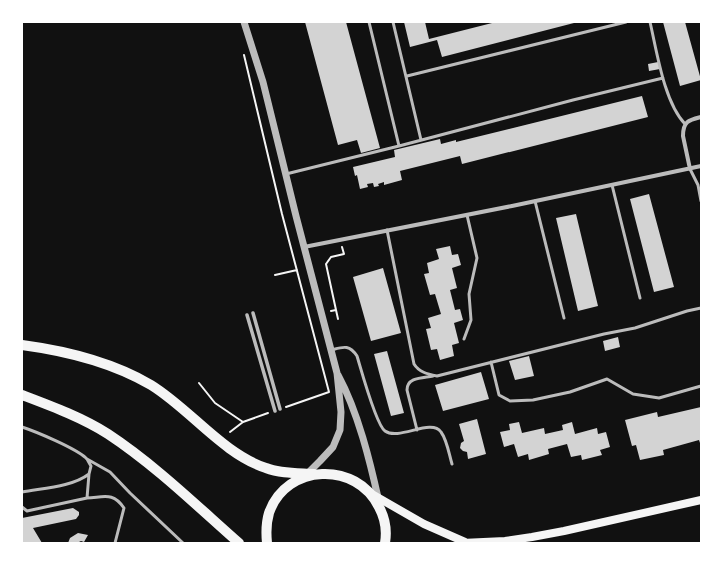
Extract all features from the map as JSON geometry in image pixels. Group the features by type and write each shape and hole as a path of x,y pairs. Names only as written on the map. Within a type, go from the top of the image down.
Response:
{"main road":[{"path":"22,345 53,349 116,368 140,379 162,393 222,441 252,462 272,470 308,475 326,473 339,475 350,479 374,495 424,524 463,543 505,541 532,537 701,500"},
{"path":"22,395 74,416 107,434 137,455 239,543"},
{"path":"267,543 266,528 268,518 277,498 288,486 308,475"},
{"path":"374,495 382,512 386,531 384,543"}],"street":[{"path":"244,22 263,82 285,174 337,373 341,412 340,430 332,447 308,475"},
{"path":"690,169 683,136 685,124 688,120 701,117"},
{"path":"304,247 467,215 701,166"},
{"path":"253,313 280,409"},
{"path":"248,314 275,411"},
{"path":"337,373 347,392 373,471 374,495"}],"lane":[{"path":"369,22 399,146"},
{"path":"393,22 421,140"},
{"path":"406,76 626,22"},
{"path":"650,22 663,78 678,116 685,124"},
{"path":"285,174 663,78"},
{"path":"690,169 698,185 701,201"},
{"path":"612,185 640,298"},
{"path":"535,201 564,318"},
{"path":"464,339 470,320 469,294 477,258 467,215"},
{"path":"387,230 414,364 418,370 437,376"},
{"path":"417,430 407,390 408,384 411,380 437,376 604,334 634,328 701,308"},
{"path":"331,350 344,347 355,352 377,418 384,431 390,434 433,428 440,431 452,464"},
{"path":"491,362 499,395 510,401 540,399 570,392 607,380 633,394 659,398 701,386"},
{"path":"22,427 42,434 76,451 110,472 130,494 182,543"},
{"path":"86,458 91,466 87,498"},
{"path":"22,492 74,482 83,479 89,474"},
{"path":"22,507 27,511 87,498 110,496 119,501 124,508 115,543"}],"path":[{"path":"242,50 329,392 280,409"},
{"path":"338,319 326,264 331,256 344,254 342,247"},
{"path":"275,275 297,270"},
{"path":"331,311 336,310"},
{"path":"309,316 313,315"},
{"path":"199,383 215,403 243,422"},
{"path":"230,432 243,422 275,411"}],"building":[{"path":"305,22 346,22 380,148 361,153 357,140 338,145"},
{"path":"404,22 425,22 429,39 496,22 574,23 442,57 437,40 410,47"},
{"path":"663,22 685,22 701,80 680,86"},
{"path":"658,62 660,69 649,71 648,64"},
{"path":"642,96 648,117 462,164 460,156 400,171 402,180 384,185 384,182 378,184 379,186 374,187 373,183 367,184 368,187 360,189 357,175 355,176 353,167 395,157 394,150 440,139 441,144 456,140 456,142"},
{"path":"649,194 674,287 654,292 630,199"},
{"path":"576,214 598,306 578,311 556,218"},
{"path":"450,246 452,255 458,254 461,265 452,268 457,288 450,290 455,310 460,309 463,320 454,323 459,343 452,345 454,356 440,360 437,349 431,350 426,329 431,328 428,318 441,314 435,294 430,295 424,274 429,273 427,263 439,259 436,249"},
{"path":"383,268 401,333 371,341 353,277"},
{"path":"618,337 620,347 605,351 603,341"},
{"path":"387,351 404,413 391,416 374,354"},
{"path":"529,356 534,376 515,380 509,361"},
{"path":"481,372 489,399 443,411 435,385"},
{"path":"701,407 701,446 699,440 663,450 664,455 640,460 636,445 632,446 625,420 657,412 658,417"},
{"path":"477,419 486,454 468,459 467,452 460,448 461,443 464,441 459,424"},
{"path":"519,422 522,433 544,428 545,434 563,430 562,425 572,422 575,434 597,428 598,434 606,432 610,447 600,450 602,455 582,460 581,455 571,457 567,444 548,449 549,454 529,460 528,454 518,457 514,444 504,447 500,432 510,430 509,424"},
{"path":"73,508 79,512 76,519 33,528 42,543 22,543 22,518"},
{"path":"78,533 88,535 84,542 68,543 70,538"}]}
